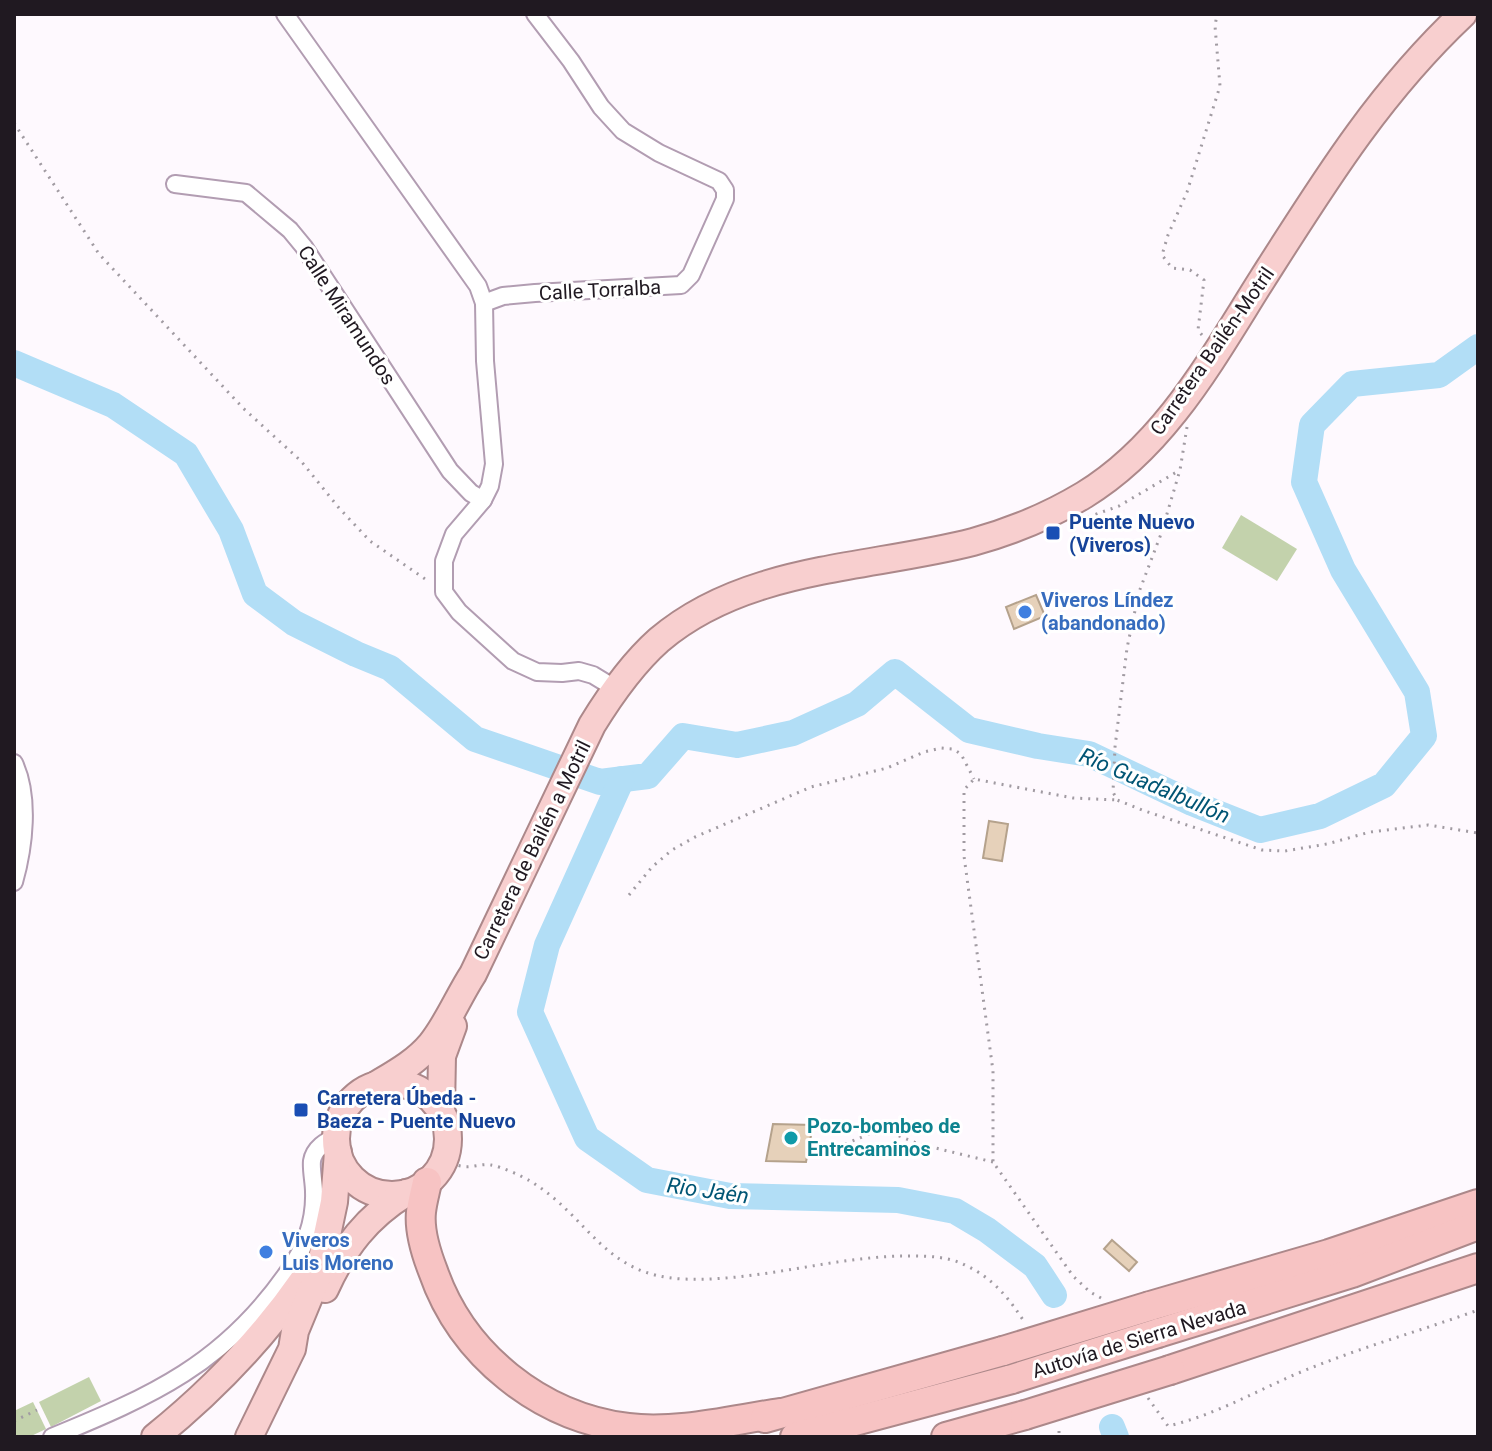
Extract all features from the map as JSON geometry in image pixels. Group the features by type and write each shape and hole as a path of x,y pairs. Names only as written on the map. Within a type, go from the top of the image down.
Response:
{"highway":[{"name":"Carretera Bailén-Motril","path":"592,725 616,689 648,651 710,606 736,594 793,578 972,542 1030,524 1107,480 1133,459 1181,404 1334,168 1388,92 1426,49 1463,14"},
{"name":"Carretera de Bailén a Motril","path":"376,1085 415,1059 431,1044 473,974 592,725"},
{"name":"Carretera de Bailén a Motril","path":"441,1110 442,1056 468,997 473,974"},
{"path":"249,1437 292,1349 303,1337 335,1268 356,1234 387,1204 417,1187 444,1159 448,1134 441,1110 420,1090 406,1084 376,1085 352,1101 341,1117 327,1238 319,1273 295,1331 292,1349"},
{"path":"338,1144 352,1177 368,1189 386,1194 417,1187"},
{"path":"417,1187 428,1257 441,1292 477,1349 524,1389 568,1412 631,1428 788,1425"},
{"path":"696,1437 788,1425 1003,1351 1329,1254 1478,1204"},
{"name":"Autovía de Sierra Nevada","path":"788,1425 1012,1379 1352,1273 1478,1225"},
{"path":"155,1437 184,1414 257,1338 296,1292 327,1238"},
{"name":"Autovía de Sierra Nevada","path":"946,1437 1170,1370 1478,1268"}],"street":[{"path":"285,14 478,286 484,303 485,361 494,464 490,486 483,500 454,534 444,561 444,592 459,612 513,661 537,672 579,671 593,675 616,689"},
{"name":"Calle Torralba","path":"484,303 503,296 535,293 681,285 691,275 725,199 725,190 719,181 659,153 623,131 601,107 535,14"},
{"name":"Calle Miramundos","path":"175,184 246,193 290,230 450,471 471,493 483,500"},
{"path":"14,763 21,779 22,804 21,844 14,882"},
{"path":"52,1437 108,1414 175,1380 204,1362 244,1328 289,1271 302,1249 315,1206 312,1161 318,1147 338,1144"}],"path":[{"path":"1217,14 1215,26 1220,86 1187,192 1162,255 1172,268 1190,270 1204,280 1198,330 1217,350"},
{"path":"14,123 99,254 243,408 301,461 370,541 444,592"},
{"path":"1117,800 1113,792 1115,747 1127,648 1139,592 1180,470 1189,418"},
{"path":"1053,513 1081,520 1119,506 1180,470"},
{"path":"629,895 652,867 672,850 811,787 887,768 941,748 953,749 961,754 974,779"},
{"path":"974,779 1073,798 1117,800 1262,850 1285,851 1370,832 1428,825 1478,833"},
{"path":"974,779 964,790 964,856 993,1071 993,1162 1073,1276 1090,1292 1105,1300"},
{"path":"814,1151 843,1145 869,1134 894,1134 919,1144 993,1162"},
{"path":"444,1159 462,1167 489,1164 529,1181 575,1216 604,1250 643,1273 681,1279 725,1278 865,1257 939,1257 963,1263 985,1276 1006,1293 1027,1326"},
{"path":"1145,1392 1151,1406 1168,1426 1200,1419 1248,1394 1322,1363 1478,1310"},
{"path":"14,1421 37,1410"},
{"path":"1059,1431 1059,1437"}],"green space":[{"path":"1241,515 1297,549 1277,581 1222,548"},
{"path":"89,1377 101,1401 51,1427 39,1402"},
{"path":"33,1402 46,1429 29,1437 14,1437 14,1411"}],"building":[{"name":"Viveros Líndez (abandonado)","path":"1036,595 1045,616 1014,629 1006,607"},
{"path":"989,821 1008,824 1002,861 983,858"},
{"name":"Pozo-bombeo de Entrecaminos","path":"773,1124 813,1125 806,1162 766,1161"},
{"path":"1112,1240 1137,1262 1129,1271 1104,1249"}],"waterway":[{"name":"Río Guadalbullón","path":"14,363 113,405 186,454 231,530 255,594 294,623 390,668 475,739 600,782 648,776 683,736 737,745 793,733 857,704 895,672 969,730 1089,754 1192,803 1260,830 1320,816 1384,785 1424,736 1417,692 1343,570 1304,482 1312,425 1352,384 1439,375 1478,347"},
{"name":"Rio Jaén","path":"622,779 547,945 530,1012 587,1138 647,1180 730,1196 898,1200 955,1211 987,1230 1035,1266 1054,1295"},
{"name":"Rio Jaén","path":"1112,1427 1116,1437"}],"place":[{"name":"Puente Nuevo (Viveros)","path":"1053,533"},
{"name":"Viveros Líndez (abandonado)","path":"1025,612"},
{"name":"Carretera Úbeda - Baeza - Puente Nuevo","path":"301,1110"},
{"name":"Pozo-bombeo de Entrecaminos","path":"791,1138"},
{"name":"Viveros Luis Moreno","path":"266,1252"}]}
